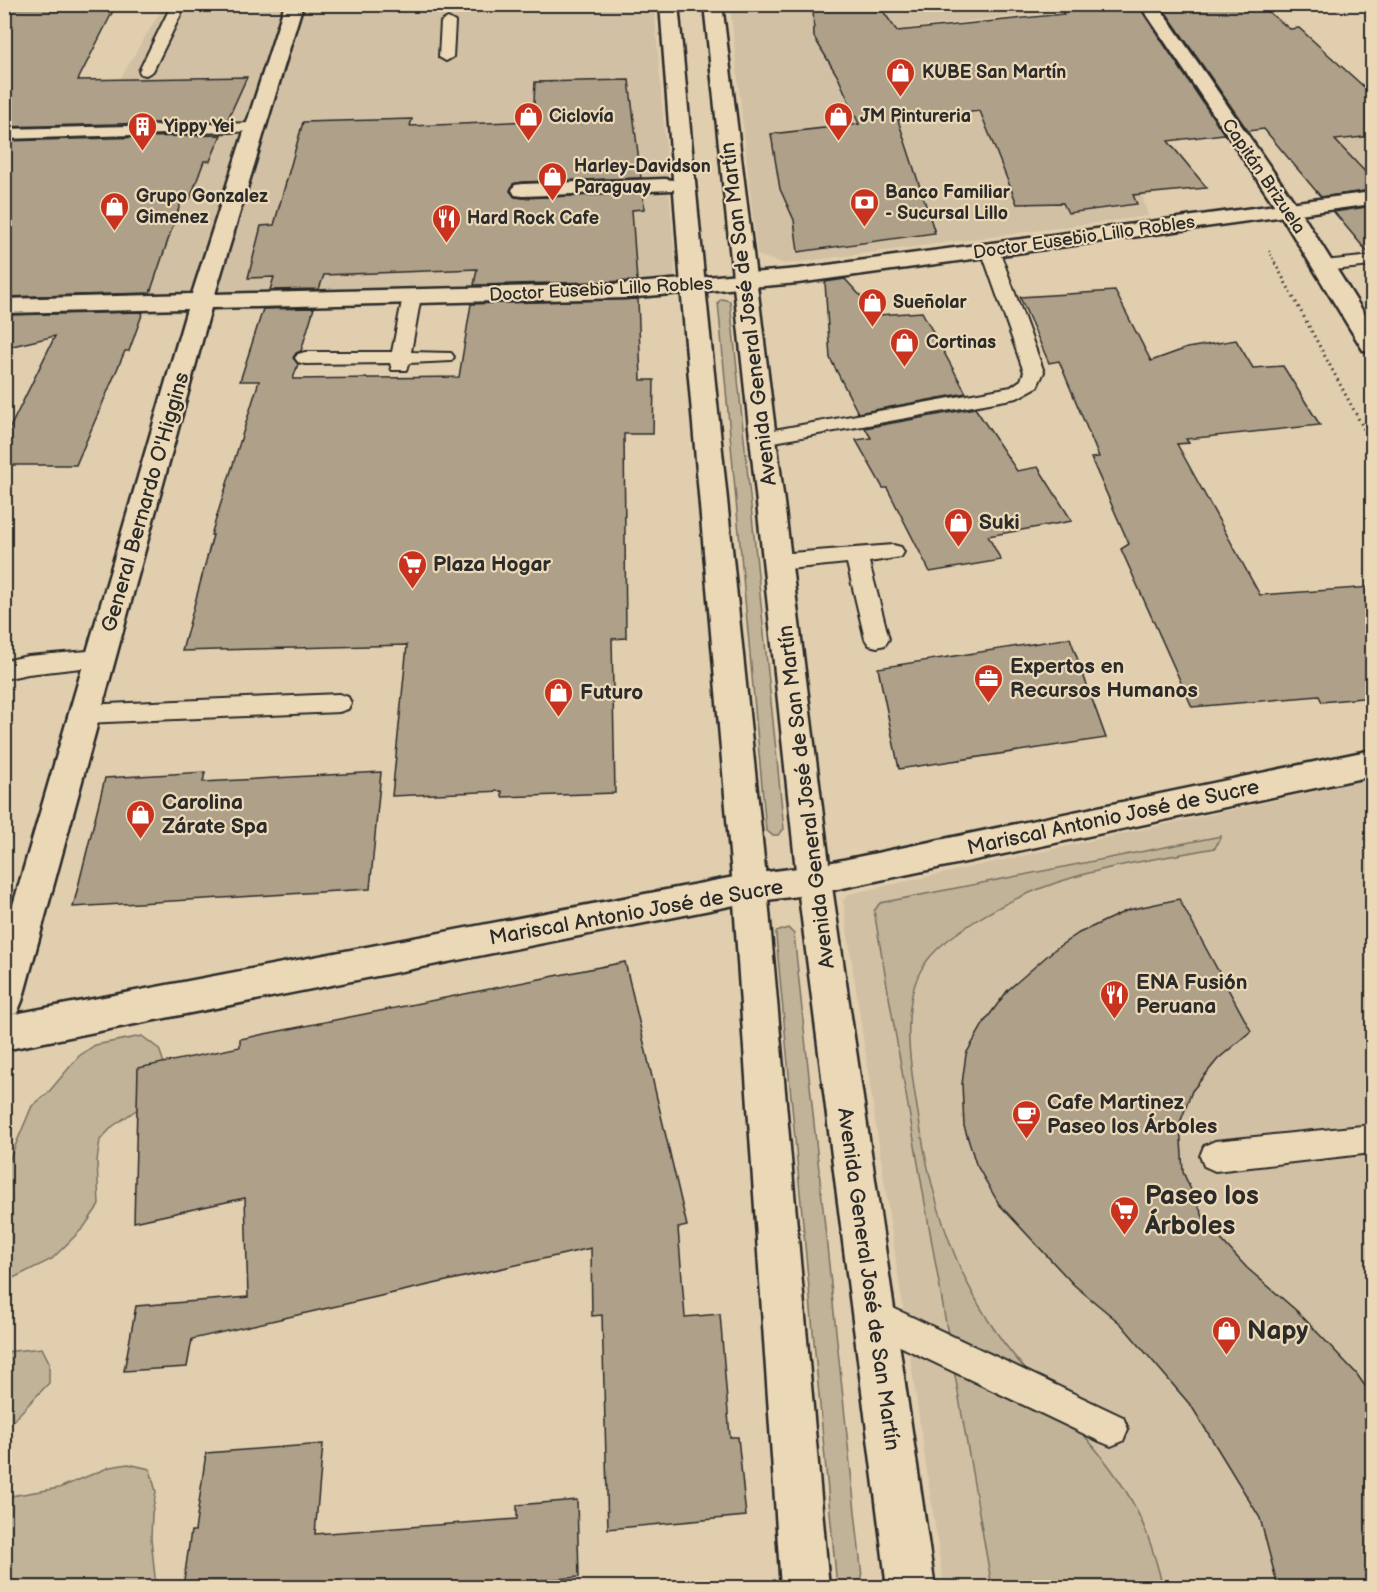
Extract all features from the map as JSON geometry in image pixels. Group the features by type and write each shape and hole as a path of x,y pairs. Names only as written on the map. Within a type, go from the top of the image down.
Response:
{"main road":[{"name":"General Bernardo O'Higgins","path":"4,1001 201,302 294,4"},
{"path":"669,4 693,286 750,888 805,1587"},
{"name":"Avenida General José de San Martín","path":"713,4 814,880 911,1587"},
{"name":"Capitán Brizuela","path":"1152,9 1288,209 1372,345"},
{"path":"523,190 665,185"},
{"name":"Doctor Eusebio Lillo Robles","path":"4,306 625,291 693,286 990,250 1372,198"},
{"name":"Mariscal Antonio José de Sucre","path":"4,1033 750,888 814,880 1372,763"}],"lane":[{"path":"146,70 179,4"},
{"path":"446,57 448,22"},
{"path":"4,134 256,128"},
{"path":"763,438 1017,392 1030,383 1034,372 990,250"},
{"path":"1324,266 1371,261"},
{"path":"400,362 412,296"},
{"path":"305,358 400,362 444,357"},
{"path":"778,562 892,552"},
{"path":"856,555 877,639"},
{"path":"4,670 28,665 100,659"},
{"path":"84,714 339,703"},
{"path":"1215,1156 1372,1139"},
{"path":"873,1316 1111,1430"}],"path":[{"path":"952,4 967,6"},
{"path":"1265,243 1372,444"}],"shaded area":[{"path":"164,5 654,5 675,262 674,295 5,319 5,273"},
{"path":"730,5 1082,5 1055,8 1058,11 908,28 967,109 1026,107 1135,169 1148,216 784,264 757,255"},
{"path":"1372,133 1372,179 1332,136"},
{"path":"722,299 730,301 784,829 778,835 772,835 766,830 718,302"},
{"path":"1372,779 1372,1587 944,1587 843,901 849,894"},
{"path":"1221,836 1215,848 1088,873 1057,882 998,908 962,930 936,950 925,963 914,987 910,1006 909,1047 917,1108 931,1182 958,1264 985,1315 1001,1339 1031,1377 1096,1449 1124,1488 1148,1536 1163,1587 992,1587 874,911 880,903"},
{"path":"788,928 794,934 863,1587 837,1587 776,936 776,932"},
{"path":"142,1036 159,1049 165,1066 155,1097 113,1126 100,1140 97,1161 99,1205 84,1227 52,1259 5,1282 5,1170 32,1106 47,1094 79,1056 95,1045"},
{"path":"42,1348 49,1362 49,1383 5,1429 5,1352"},
{"path":"128,1464 150,1469 156,1492 151,1538 156,1587 5,1587 5,1497 59,1488 110,1467"}],"building":[{"path":"813,4 878,4 897,31 1064,14 1060,10 1110,4 1144,4 1141,10 1224,134 1168,141 1207,188 1133,195 1137,204 1068,213 1063,203 1017,204 980,111 898,120 935,233 798,252 794,220 780,189 771,134 859,124 838,77 814,37"},
{"path":"1160,4 1258,4 1290,29 1299,28 1372,94 1372,136 1335,140 1372,179 1372,190 1321,197 1264,129 1248,131"},
{"path":"116,5 78,80 247,77 227,121 4,127 4,8"},
{"path":"629,80 641,178 523,182 513,184 510,191 515,197 523,198 643,193 644,209 632,210 637,281 474,285 477,269 324,275 319,289 270,290 274,277 248,278 261,226 274,225 303,122 412,119 410,126 533,121 535,82"},
{"path":"221,135 210,161 204,161 190,199 182,199 150,293 4,297 4,141"},
{"path":"1372,206 1372,254 1369,254 1334,212"},
{"path":"845,279 878,315 922,312 966,393 858,413 830,358 825,282"},
{"path":"1115,291 1151,361 1187,348 1236,340 1253,368 1283,366 1320,425 1186,439 1189,443 1177,444 1260,595 1372,587 1372,697 1322,702 1319,696 1192,707 1121,549 1129,544 1091,458 1099,457 1059,361 1049,363 1020,297"},
{"path":"638,299 641,380 654,380 653,434 624,434 626,638 612,639 615,793 502,797 502,791 392,796 407,645 182,651 213,535 211,535 259,381 240,381 263,309 314,308 301,351 293,358 298,364 293,379 459,377 471,304"},
{"path":"143,312 129,351 125,351 76,465 4,465 4,440 55,336 4,348 4,315"},
{"path":"975,408 1017,471 1038,467 1072,521 988,536 1001,560 930,572 887,488 883,488 856,440 871,438 865,428"},
{"name":"Expertos en Recursos Humanos","path":"1070,638 1106,738 899,769 878,668"},
{"path":"205,772 203,782 381,772 370,889 73,907 105,778"},
{"name":"Paseo los Árboles","path":"1179,899 1251,1031 1218,1059 1192,1091 1180,1123 1183,1172 1206,1223 1247,1268 1298,1312 1356,1373 1372,1396 1372,1587 1278,1587 1260,1518 1192,1407 1121,1324 1074,1285 999,1204 976,1164 964,1126 962,1084 966,1054 985,1021 1008,990 1055,949 1079,933 1128,910"},
{"path":"625,962 687,1226 678,1228 685,1317 720,1314 730,1437 738,1437 746,1516 608,1529 602,1315 592,1316 591,1248 192,1339 187,1367 124,1371 136,1306 248,1297 245,1198 134,1222 138,1068 240,1047 240,1039"},
{"path":"323,1444 315,1534 517,1519 517,1505 577,1500 579,1577 462,1587 183,1587 191,1531 195,1531 206,1453"}],"place":[{"name":"KUBE San Martín","path":"901,98"},
{"name":"Ciclovía","path":"528,142"},
{"name":"JM Pintureria","path":"839,142"},
{"name":"Yippy Yei","path":"143,152"},
{"name":"Harley-Davidson Paraguay","path":"553,202"},
{"name":"Banco Familiar - Sucursal Lillo","path":"864,228"},
{"name":"Grupo Gonzalez Gimenez","path":"115,232"},
{"name":"Hard Rock Cafe","path":"446,244"},
{"name":"Sueñolar","path":"872,328"},
{"name":"Cortinas","path":"905,368"},
{"name":"Suki","path":"958,548"},
{"name":"Plaza Hogar","path":"412,590"},
{"name":"Expertos en Recursos Humanos","path":"989,704"},
{"name":"Futuro","path":"559,718"},
{"name":"Carolina Zárate Spa","path":"141,840"},
{"name":"ENA Fusión Peruana","path":"1115,1020"},
{"name":"Cafe Martinez Paseo los Árboles","path":"1026,1140"},
{"name":"Paseo los Árboles","path":"1124,1236"},
{"name":"Napy","path":"1226,1356"}]}
